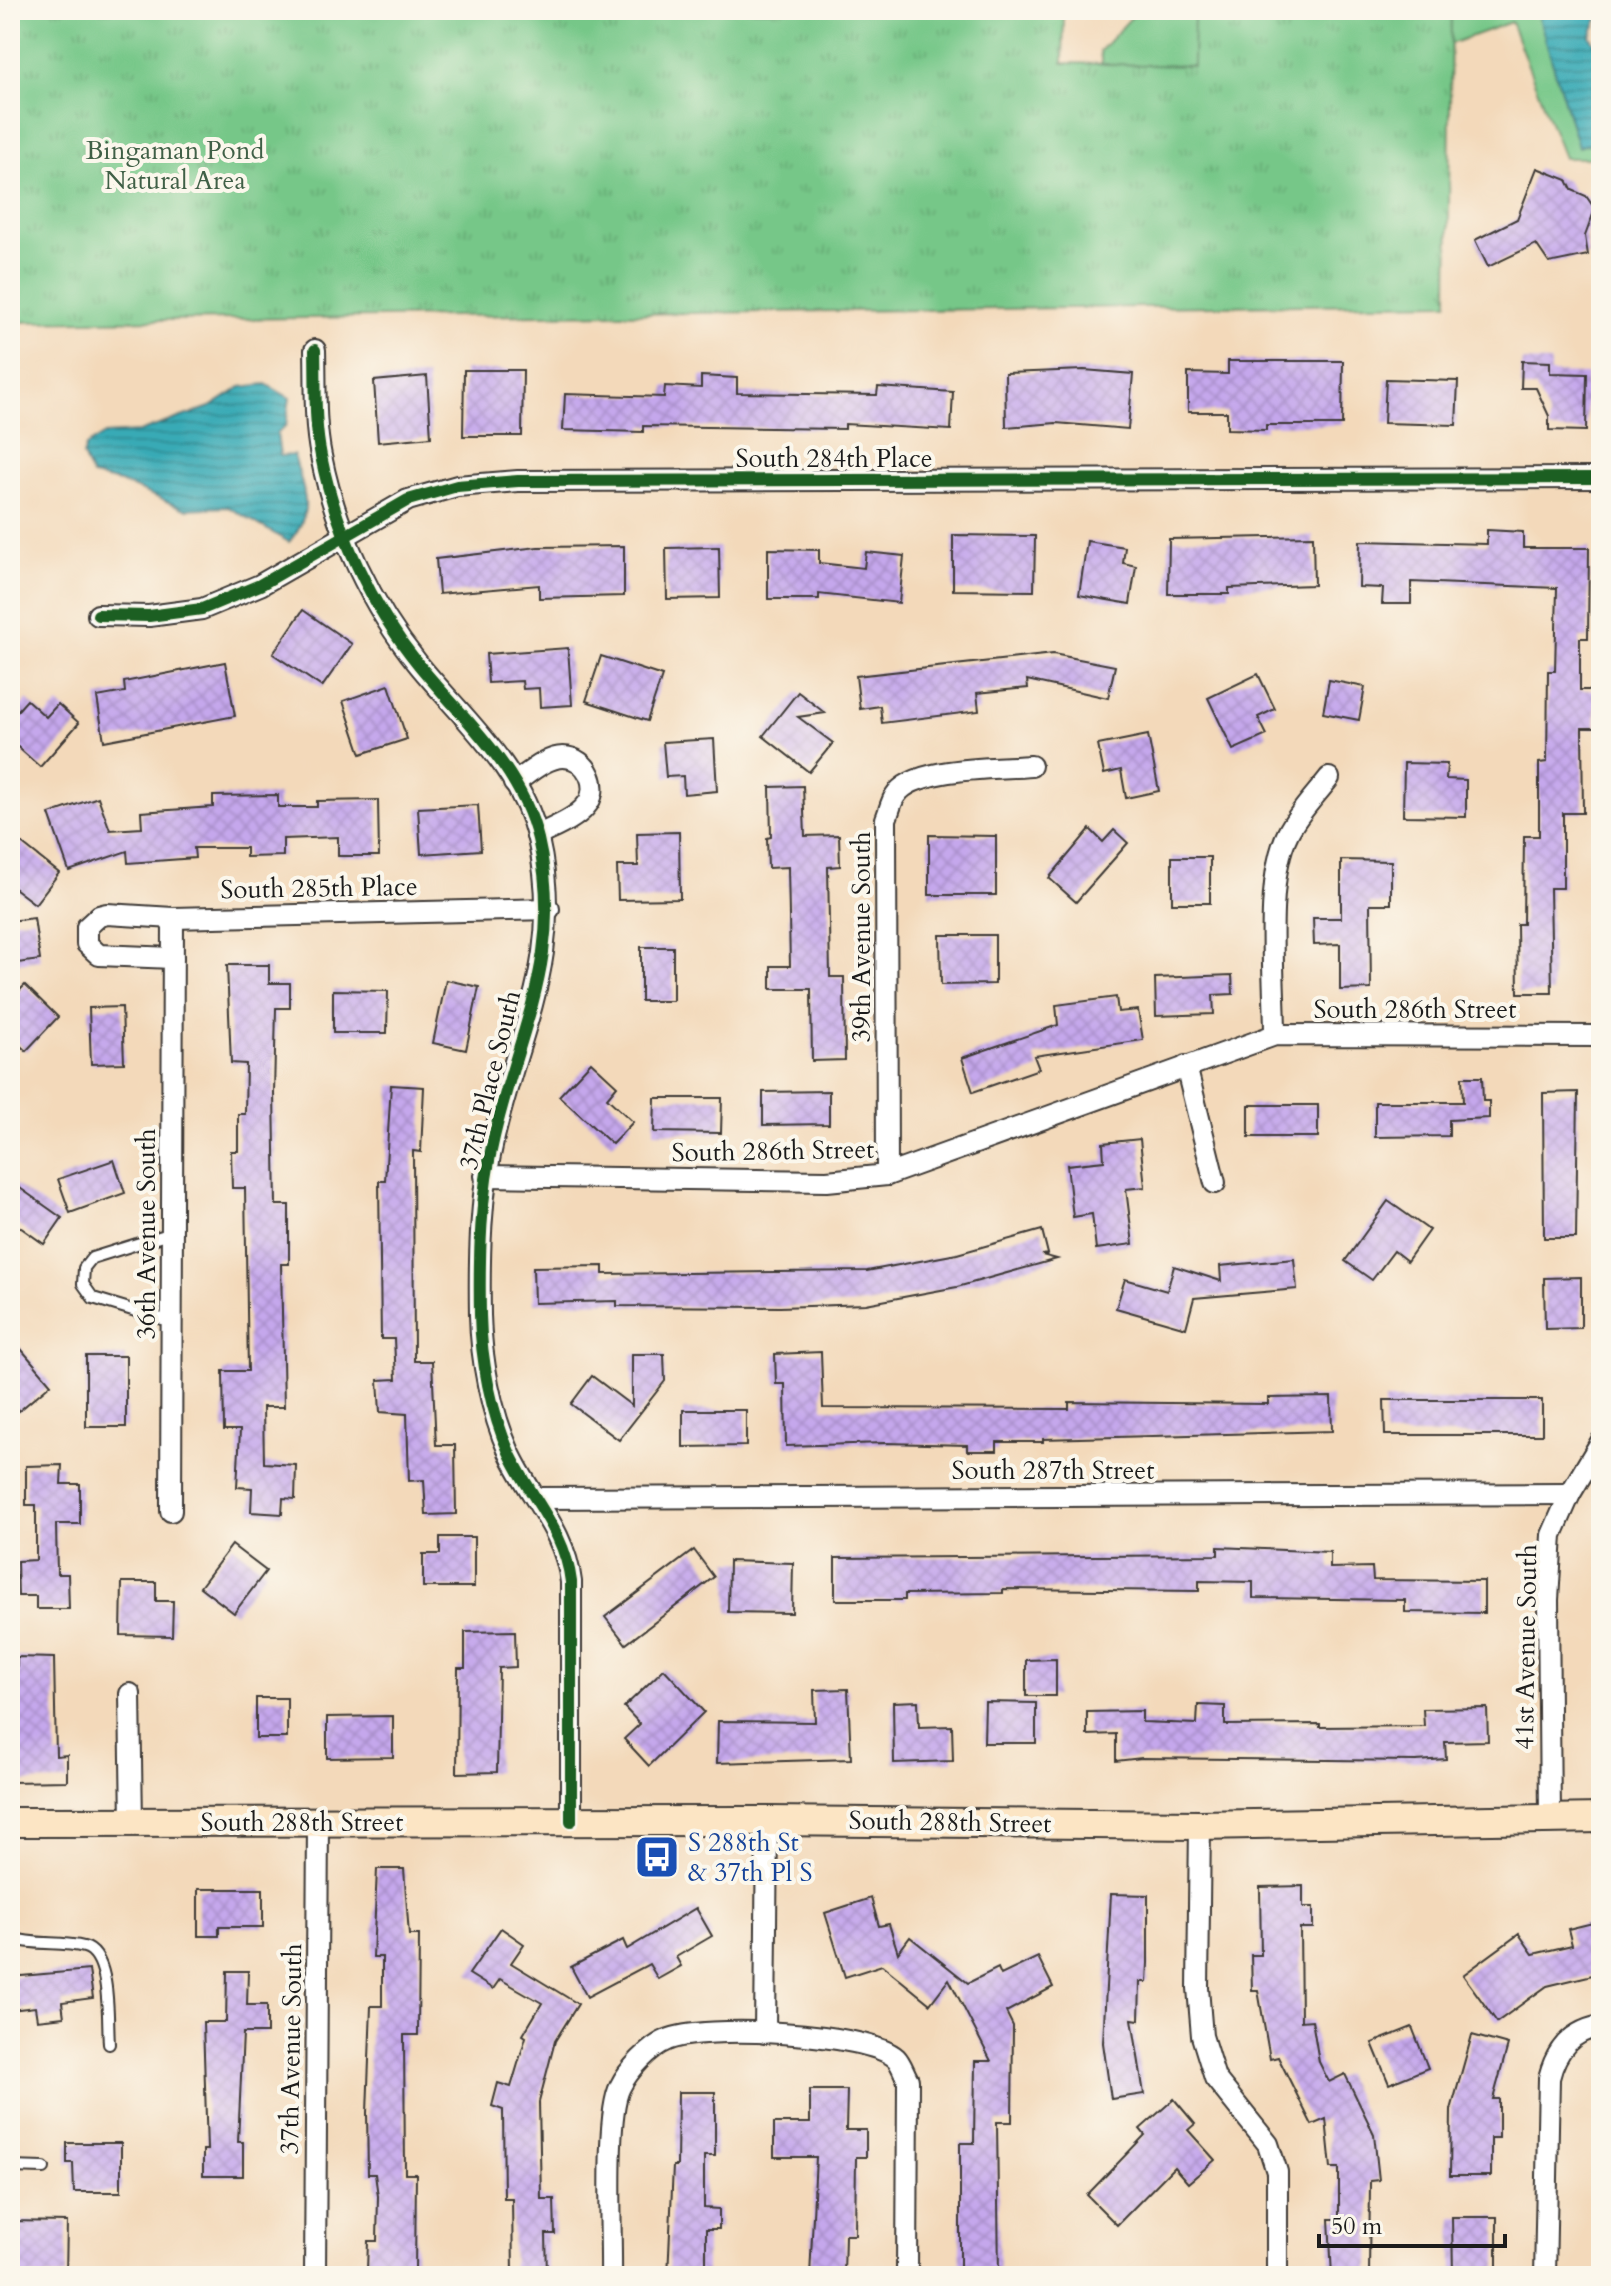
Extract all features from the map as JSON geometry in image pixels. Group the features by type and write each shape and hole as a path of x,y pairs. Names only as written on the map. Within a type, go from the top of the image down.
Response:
{"main road":[{"name":"South 288th Street","path":"10,1822 767,1821 1200,1825 1601,1818"}],"street":[{"path":"315,350 321,457 345,537 374,599 418,664 485,738 514,783 537,836 549,909"},
{"name":"South 284th Place","path":"98,615 149,616 202,609 260,585 408,500 457,486 518,481 1601,478"},
{"path":"514,783 551,760 563,757 574,759 591,775 593,787 585,808 537,836"},
{"name":"39th Avenue South","path":"887,1175 886,819 895,795 910,782 936,774 1031,766"},
{"path":"1275,1035 1274,902 1278,860 1288,832 1329,778"},
{"name":"South 285th Place","path":"173,958 99,955 92,951 86,935 92,921 107,914 173,918 549,909"},
{"name":"37th Place South","path":"549,909 543,963 485,1176 480,1318 492,1399 509,1452 568,1554 571,1582 571,1821"},
{"name":"36th Avenue South","path":"171,1511 173,918"},
{"name":"South 286th Street","path":"485,1176 827,1181 887,1175 1275,1035 1601,1036"},
{"path":"1186,1066 1215,1183"},
{"name":"41st Avenue South","path":"1550,1817 1549,1561 1552,1535 1570,1494 1601,1442"},
{"name":"South 287th Street","path":"536,1498 1570,1494"},
{"path":"130,1694 132,1822"},
{"path":"765,2033 767,1821"},
{"name":"37th Avenue South","path":"315,2276 318,1822"},
{"path":"1200,1825 1198,1988 1202,2036 1215,2078 1268,2144 1277,2172 1277,2276"},
{"path":"1545,2276 1548,2086 1552,2064 1567,2041 1577,2033 1601,2026"},
{"path":"611,2276 612,2117 619,2087 640,2061 668,2039 765,2033 843,2038 873,2046 897,2059 908,2080 907,2276"}],"lane":[{"path":"172,1233 92,1258 84,1268 83,1284 93,1298 172,1322"},
{"path":"10,1938 29,1944 86,1947 94,1952 104,1973 109,2044"},
{"path":"10,2167 44,2168"}],"green space":[{"name":"Bingaman Pond Natural Area","path":"10,10 1064,10 1063,63 1193,66 1194,10 1451,10 1448,303 10,322"},
{"path":"1138,10 1548,10 1539,19 1592,142 1591,104 1601,64 1601,134 1595,158 1564,158 1511,22 1304,97 1108,115 1100,51"}],"water":[{"path":"1548,10 1594,10 1598,19 1590,36 1601,53 1591,104 1592,143 1578,147 1539,18"},
{"path":"266,384 290,398 286,425 277,434 280,456 294,455 305,501 302,521 289,542 228,507 185,509 120,482 92,476 83,456 86,446 105,434 139,432 210,407 241,387"}],"building":[{"path":"1537,168 1567,180 1572,190 1586,196 1595,209 1585,236 1588,255 1549,263 1536,244 1488,267 1475,240 1517,219"},
{"path":"1228,361 1343,361 1342,425 1266,425 1266,430 1227,429 1227,412 1188,412 1188,373 1228,374"},
{"path":"1522,361 1550,362 1550,373 1587,374 1586,431 1549,430 1549,416 1536,388 1521,388"},
{"path":"464,370 523,370 522,436 463,436"},
{"path":"1084,370 1133,374 1128,429 1056,423 1006,427 1005,373"},
{"path":"427,376 431,437 378,442 374,381"},
{"path":"701,376 737,378 737,393 877,395 878,387 953,392 951,430 845,424 845,429 643,426 643,432 563,430 565,394 664,397 665,386 701,388"},
{"path":"1386,379 1458,381 1456,425 1384,423"},
{"path":"1487,530 1523,532 1523,548 1589,548 1588,638 1580,638 1580,690 1596,690 1595,728 1582,728 1583,813 1563,813 1563,888 1550,888 1552,993 1518,993 1517,924 1523,924 1524,836 1539,836 1539,763 1547,762 1548,671 1555,671 1557,588 1411,582 1411,604 1382,604 1383,588 1359,587 1360,541 1487,544"},
{"path":"953,535 1035,536 1034,591 953,590"},
{"path":"1313,536 1314,585 1229,588 1229,594 1168,594 1169,539"},
{"path":"1087,541 1125,547 1123,563 1136,566 1130,604 1079,595"},
{"path":"624,546 624,596 539,598 539,585 439,594 436,559 538,547"},
{"path":"719,547 720,598 667,599 666,548"},
{"path":"768,549 819,550 819,563 864,568 866,552 904,556 899,603 819,594 819,599 768,599"},
{"path":"303,610 352,644 322,687 273,654"},
{"path":"568,648 572,705 540,707 539,688 523,689 522,681 488,683 486,654"},
{"path":"1053,654 1115,666 1108,698 1027,680 1028,688 977,693 979,711 882,723 880,706 860,709 856,676"},
{"path":"601,656 662,676 647,721 586,701"},
{"path":"225,662 235,716 104,741 97,697 125,692 124,682"},
{"path":"1258,674 1275,709 1258,717 1267,735 1233,750 1208,698"},
{"path":"1329,680 1365,687 1359,720 1323,713"},
{"path":"389,685 407,739 361,754 343,701"},
{"path":"798,692 825,713 798,717 833,743 809,772 763,736"},
{"path":"27,700 46,717 58,704 79,723 40,767 10,740 10,719"},
{"path":"1148,735 1159,791 1126,798 1121,770 1104,774 1098,745"},
{"path":"714,739 717,791 684,794 683,776 666,777 663,742"},
{"path":"1404,763 1447,764 1446,779 1466,780 1466,817 1403,816"},
{"path":"803,786 805,836 839,835 840,866 828,867 830,977 844,977 845,1060 812,1061 811,989 771,989 771,966 790,966 788,867 768,868 770,787"},
{"path":"278,795 278,807 317,807 317,801 378,800 379,856 338,856 338,837 283,839 283,856 246,857 246,848 194,848 195,858 128,863 127,851 69,871 49,814 98,797 110,830 142,828 141,812 213,807 213,796"},
{"path":"478,805 481,850 421,854 418,808"},
{"path":"1090,829 1103,842 1114,830 1128,843 1076,902 1049,878"},
{"path":"679,832 680,899 618,900 617,866 638,866 637,833"},
{"path":"10,834 59,873 35,904 10,885"},
{"path":"929,835 996,836 996,895 929,895"},
{"path":"1172,857 1210,857 1210,903 1172,903"},
{"path":"1341,860 1391,861 1391,904 1370,904 1371,989 1340,990 1340,944 1314,945 1313,918 1341,918"},
{"path":"34,918 40,960 10,964 10,921"},
{"path":"940,935 995,935 995,984 941,985"},
{"path":"641,947 673,947 673,1001 641,1001"},
{"path":"227,965 269,965 269,983 290,983 290,1008 276,1008 274,1093 276,1205 289,1205 289,1264 281,1264 284,1407 263,1407 264,1463 296,1465 295,1499 283,1498 282,1514 251,1512 252,1488 237,1487 240,1430 224,1430 223,1371 248,1371 245,1188 232,1188 231,1151 238,1151 238,1114 245,1114 246,1064 231,1063"},
{"path":"1232,975 1233,994 1213,995 1214,1014 1156,1016 1155,978"},
{"path":"446,980 479,987 466,1050 433,1043"},
{"path":"25,985 58,1017 26,1051 10,1036 10,1000"},
{"path":"333,990 388,991 387,1033 333,1033"},
{"path":"1116,997 1118,1012 1138,1010 1143,1040 1034,1056 1039,1069 973,1092 962,1058 1058,1025 1056,1005"},
{"path":"122,1007 124,1063 91,1064 89,1008"},
{"path":"591,1062 617,1086 607,1098 633,1122 612,1144 559,1096"},
{"path":"1462,1077 1482,1077 1483,1101 1489,1101 1489,1118 1449,1120 1449,1136 1375,1137 1375,1102 1463,1102"},
{"path":"391,1085 424,1087 421,1152 413,1151 414,1361 432,1361 436,1445 455,1445 456,1514 426,1515 424,1480 409,1481 407,1414 380,1412 378,1380 396,1379 394,1339 381,1339 379,1181 385,1181"},
{"path":"829,1091 829,1124 763,1125 763,1092"},
{"path":"1578,1092 1576,1238 1544,1238 1543,1093"},
{"path":"655,1098 722,1098 721,1133 654,1132"},
{"path":"1249,1105 1318,1105 1318,1137 1249,1137"},
{"path":"1140,1139 1145,1187 1126,1189 1133,1244 1096,1249 1092,1214 1073,1217 1067,1165 1104,1161 1103,1143"},
{"path":"114,1160 125,1193 70,1213 58,1179"},
{"path":"10,1181 62,1218 44,1244 10,1220"},
{"path":"1388,1201 1429,1230 1407,1261 1394,1251 1372,1280 1345,1261"},
{"path":"1042,1230 1048,1254 1042,1255 1057,1259 957,1287 866,1304 780,1307 617,1306 617,1301 534,1303 533,1267 603,1266 603,1274 867,1271 957,1254"},
{"path":"1294,1259 1297,1289 1194,1298 1186,1328 1116,1308 1125,1279 1167,1291 1174,1266 1221,1281 1220,1266"},
{"path":"1581,1277 1581,1328 1545,1329 1544,1278"},
{"path":"10,1336 51,1384 19,1411 10,1401"},
{"path":"821,1352 823,1408 1069,1409 1069,1402 1268,1404 1268,1398 1331,1397 1332,1431 1043,1439 1043,1442 997,1442 997,1451 967,1451 967,1445 885,1443 786,1446 785,1384 776,1384 775,1354"},
{"path":"632,1354 664,1354 665,1381 619,1440 571,1404 592,1376 632,1406"},
{"path":"86,1356 126,1356 126,1427 86,1427"},
{"path":"1384,1400 1542,1400 1542,1435 1385,1435"},
{"path":"683,1410 746,1410 746,1446 683,1447"},
{"path":"62,1465 61,1484 80,1484 80,1524 56,1524 57,1574 68,1574 69,1609 36,1609 36,1596 18,1596 17,1561 36,1560 36,1505 26,1505 26,1466"},
{"path":"440,1537 474,1537 474,1587 423,1587 423,1554 440,1554"},
{"path":"232,1545 266,1571 234,1613 200,1587"},
{"path":"1218,1547 1330,1552 1330,1568 1372,1567 1373,1580 1484,1581 1484,1613 1405,1612 1405,1600 1253,1598 1253,1582 1199,1581 1199,1591 1003,1589 1003,1593 905,1594 905,1600 835,1600 835,1558 1218,1555"},
{"path":"694,1550 714,1577 626,1644 605,1617"},
{"path":"729,1561 793,1563 792,1613 728,1612"},
{"path":"122,1582 156,1582 156,1601 173,1601 172,1636 121,1635"},
{"path":"515,1631 516,1667 499,1668 497,1772 457,1773 458,1668 465,1668 465,1632"},
{"path":"17,1657 54,1658 56,1756 67,1755 67,1781 10,1782 10,1711 16,1711"},
{"path":"1056,1659 1056,1696 1026,1696 1026,1660"},
{"path":"664,1669 704,1712 649,1766 624,1739 640,1724 624,1707"},
{"path":"848,1689 851,1759 717,1763 718,1721 815,1722 814,1690"},
{"path":"256,1698 287,1698 287,1738 256,1738"},
{"path":"918,1701 919,1727 952,1726 953,1761 894,1763 893,1702"},
{"path":"985,1702 1036,1703 1036,1743 984,1743"},
{"path":"1198,1705 1225,1706 1225,1725 1320,1724 1320,1727 1424,1726 1423,1709 1487,1708 1488,1741 1445,1742 1446,1759 1416,1761 1142,1758 1116,1761 1116,1734 1087,1735 1087,1712 1142,1711 1142,1722 1197,1724"},
{"path":"393,1716 393,1757 327,1758 327,1717"},
{"path":"377,1869 404,1869 409,1935 419,1935 418,2035 404,2035 405,2174 416,2174 415,2272 367,2271 368,2241 377,2241 378,2196 375,2174 368,2174 367,2113 371,2006 382,2006 382,1957 373,1957"},
{"path":"1303,1886 1303,1907 1313,1907 1313,1928 1300,1928 1301,2021 1312,2020 1319,2062 1329,2082 1345,2074 1374,2134 1379,2180 1370,2181 1369,2276 1332,2276 1329,2219 1339,2219 1339,2168 1331,2168 1326,2119 1312,2125 1278,2057 1270,2059 1258,1990 1252,1990 1251,1955 1261,1955 1260,1887"},
{"path":"198,1889 263,1889 263,1927 219,1927 219,1936 198,1936"},
{"path":"1111,1894 1148,1895 1148,1963 1147,1982 1140,1982 1139,2020 1132,2019 1144,2094 1111,2099 1103,2043"},
{"path":"871,1898 879,1926 889,1924 898,1953 910,1937 968,1983 998,1968 1001,1975 1038,1957 1053,1987 1006,2012 1013,2026 1012,2122 997,2122 999,2276 960,2276 960,2143 974,2143 975,2061 991,2061 949,1979 930,2004 882,1965 845,1977 825,1913"},
{"path":"696,1908 712,1936 676,1957 681,1966 658,1979 649,1964 587,1997 571,1967 623,1940 627,1949"},
{"path":"1601,1921 1601,1973 1547,1986 1497,2022 1463,1975 1519,1934 1533,1954 1572,1945 1568,1929"},
{"path":"501,1928 524,1944 511,1963 578,2004 555,2041 539,2102 541,2199 554,2199 555,2234 546,2234 547,2275 513,2276 512,2198 504,2198 503,2110 492,2106 498,2083 511,2087 526,2037 523,2035 542,2003 500,1979 493,1989 469,1974"},
{"path":"89,1970 93,1998 62,2002 64,2017 37,2020 35,2007 10,2010 10,1977"},
{"path":"227,1971 248,1971 247,2005 267,2005 267,2033 243,2033 238,2142 243,2142 243,2176 203,2176 203,2150 207,2150 203,2022 226,2022"},
{"path":"1412,2027 1428,2068 1389,2084 1372,2043"},
{"path":"1472,2035 1508,2045 1493,2099 1499,2099 1499,2138 1491,2138 1491,2176 1450,2176 1451,2110"},
{"path":"810,2090 847,2090 846,2130 866,2130 866,2157 856,2157 855,2235 845,2235 844,2276 810,2276 816,2157 774,2157 774,2123 810,2123"},
{"path":"678,2092 715,2092 715,2156 704,2156 704,2208 719,2209 719,2229 706,2229 706,2276 668,2276 673,2166 677,2166"},
{"path":"1174,2099 1195,2124 1188,2130 1215,2160 1188,2183 1174,2167 1117,2225 1087,2195 1145,2135 1140,2129"},
{"path":"67,2143 121,2143 121,2192 74,2192 73,2163 67,2163"},
{"path":"1452,2217 1497,2217 1497,2276 1453,2276"},
{"path":"11,2221 67,2222 66,2276 10,2276"}],"cycle path":[{"path":"315,350 316,417 321,456 346,540 371,593 402,642 504,767 530,813 538,839 545,880 543,955 536,991 489,1159 481,1226 480,1315 482,1349 497,1420 517,1469 562,1546 571,1582 571,1821"},
{"path":"98,615 149,616 202,609 260,585 408,500 457,486 518,481 1601,478"}],"place":[{"name":"S 288th St & 37th Pl S","path":"657,1857"}]}
